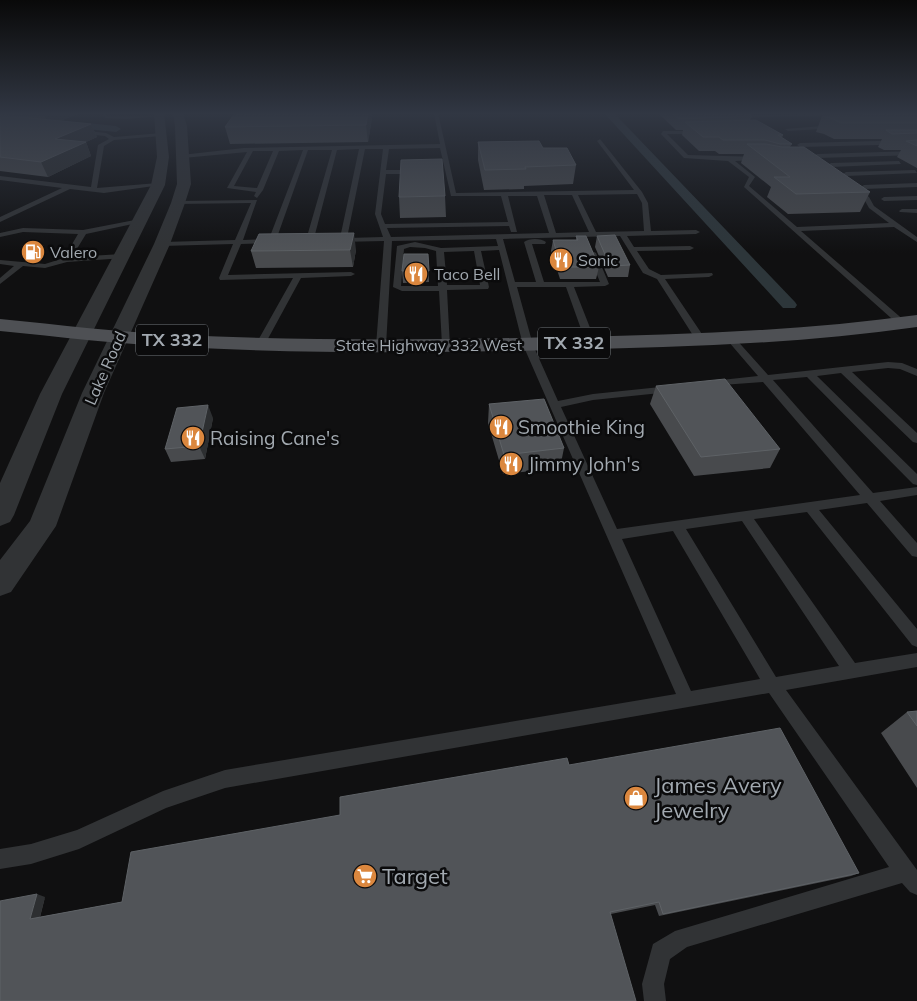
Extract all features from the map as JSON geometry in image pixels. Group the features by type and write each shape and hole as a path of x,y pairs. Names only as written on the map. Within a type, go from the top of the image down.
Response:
{"main road":[{"name":"State Highway 332 West","path":"0,325 118,337 261,344 381,346 528,345 731,339 810,334 910,322"}],"street":[{"name":"Lake Road","path":"0,516 51,394 171,160"},
{"name":"Lake Road","path":"0,583 42,526 93,393 162,244 178,202 173,160"},
{"path":"158,185 178,202"},
{"path":"149,203 178,202"},
{"path":"162,244 144,241 136,228 178,202"}],"lane":[{"path":"94,190 98,160"},
{"path":"246,160 230,188 260,190"},
{"path":"273,160 222,278 350,274"},
{"path":"272,241 302,160"},
{"path":"310,240 332,160"},
{"path":"343,240 360,160"},
{"path":"381,346 388,239 378,214 384,160"},
{"path":"446,160 453,195 639,192"},
{"path":"614,160 639,192 646,210 648,233"},
{"path":"730,160 752,177 746,186 795,229 910,322"},
{"path":"893,160 916,173"},
{"path":"383,172 419,172 418,163"},
{"path":"831,165 899,163"},
{"path":"438,171 448,171"},
{"path":"846,174 916,173"},
{"path":"0,178 104,191 158,185"},
{"path":"864,187 917,185"},
{"path":"0,220 69,187"},
{"path":"850,188 867,198 870,207 917,240"},
{"path":"574,193 593,234"},
{"path":"504,194 515,236"},
{"path":"540,194 553,235"},
{"path":"884,199 917,198"},
{"path":"178,202 254,201"},
{"path":"902,211 917,211"},
{"path":"383,226 512,224"},
{"path":"795,229 896,225"},
{"path":"0,236 23,230 83,232 136,228"},
{"path":"67,260 83,232"},
{"path":"541,285 528,242 585,238 593,234 696,232"},
{"path":"622,234 646,271 660,277 708,275"},
{"path":"300,241 553,235 585,238"},
{"path":"499,236 528,345 687,700"},
{"path":"512,285 605,284 585,238"},
{"path":"162,244 282,241"},
{"path":"477,249 485,286 402,289 397,287 400,248 404,246 428,245 440,250 503,248"},
{"path":"632,249 690,248"},
{"path":"440,250 447,345"},
{"path":"0,262 46,266 67,260 122,256"},
{"path":"0,282 21,264"},
{"path":"261,344 299,275"},
{"path":"660,277 701,340"},
{"path":"569,284 592,342"},
{"path":"731,339 917,552"},
{"path":"702,385 888,365 902,366 917,373"},
{"path":"844,370 915,435"},
{"path":"810,374 917,481"},
{"path":"556,404 593,397 683,387"},
{"path":"614,535 917,492"},
{"path":"810,507 917,640"},
{"path":"745,516 851,671"},
{"path":"655,1001 653,984 661,952 682,938 911,879 772,684 677,526"},
{"path":"0,859 31,854 79,839 163,800 225,779 917,660"}],"building":[{"path":"22,160 46,160 41,162"},
{"path":"401,160 442,160 445,196 399,197"},
{"path":"482,160 573,160 576,165 525,167 526,169 485,170"},
{"path":"767,160 823,160 870,192 796,194 774,177 790,177"},
{"path":"354,233 350,250 251,251 259,234"},
{"path":"615,235 630,265 610,266 597,236"},
{"path":"576,236 586,236 599,267 561,267 553,240 578,240"},
{"path":"404,254 428,254 429,271 402,271"},
{"path":"725,379 780,449 701,457 656,386"},
{"path":"544,399 564,448 504,455 489,404"},
{"path":"208,405 199,446 165,449 177,408"},
{"path":"917,711 917,726 907,712"},
{"name":"Target","path":"780,728 859,873 663,914 659,902 610,912 636,1001 0,1001 0,901 37,894 30,919 122,902 131,852 340,815 340,797 567,758 569,765"}],"waterway":[{"path":"653,160 789,305"}],"place":[{"name":"Valero","path":"33,252"},
{"name":"Sonic","path":"561,260"},
{"name":"Taco Bell","path":"416,274"},
{"name":"Smoothie King","path":"501,427"},
{"name":"Raising Cane's","path":"193,438"},
{"name":"Jimmy John's","path":"511,464"},
{"name":"James Avery Jewelry","path":"636,798"},
{"name":"Target","path":"365,876"}]}
